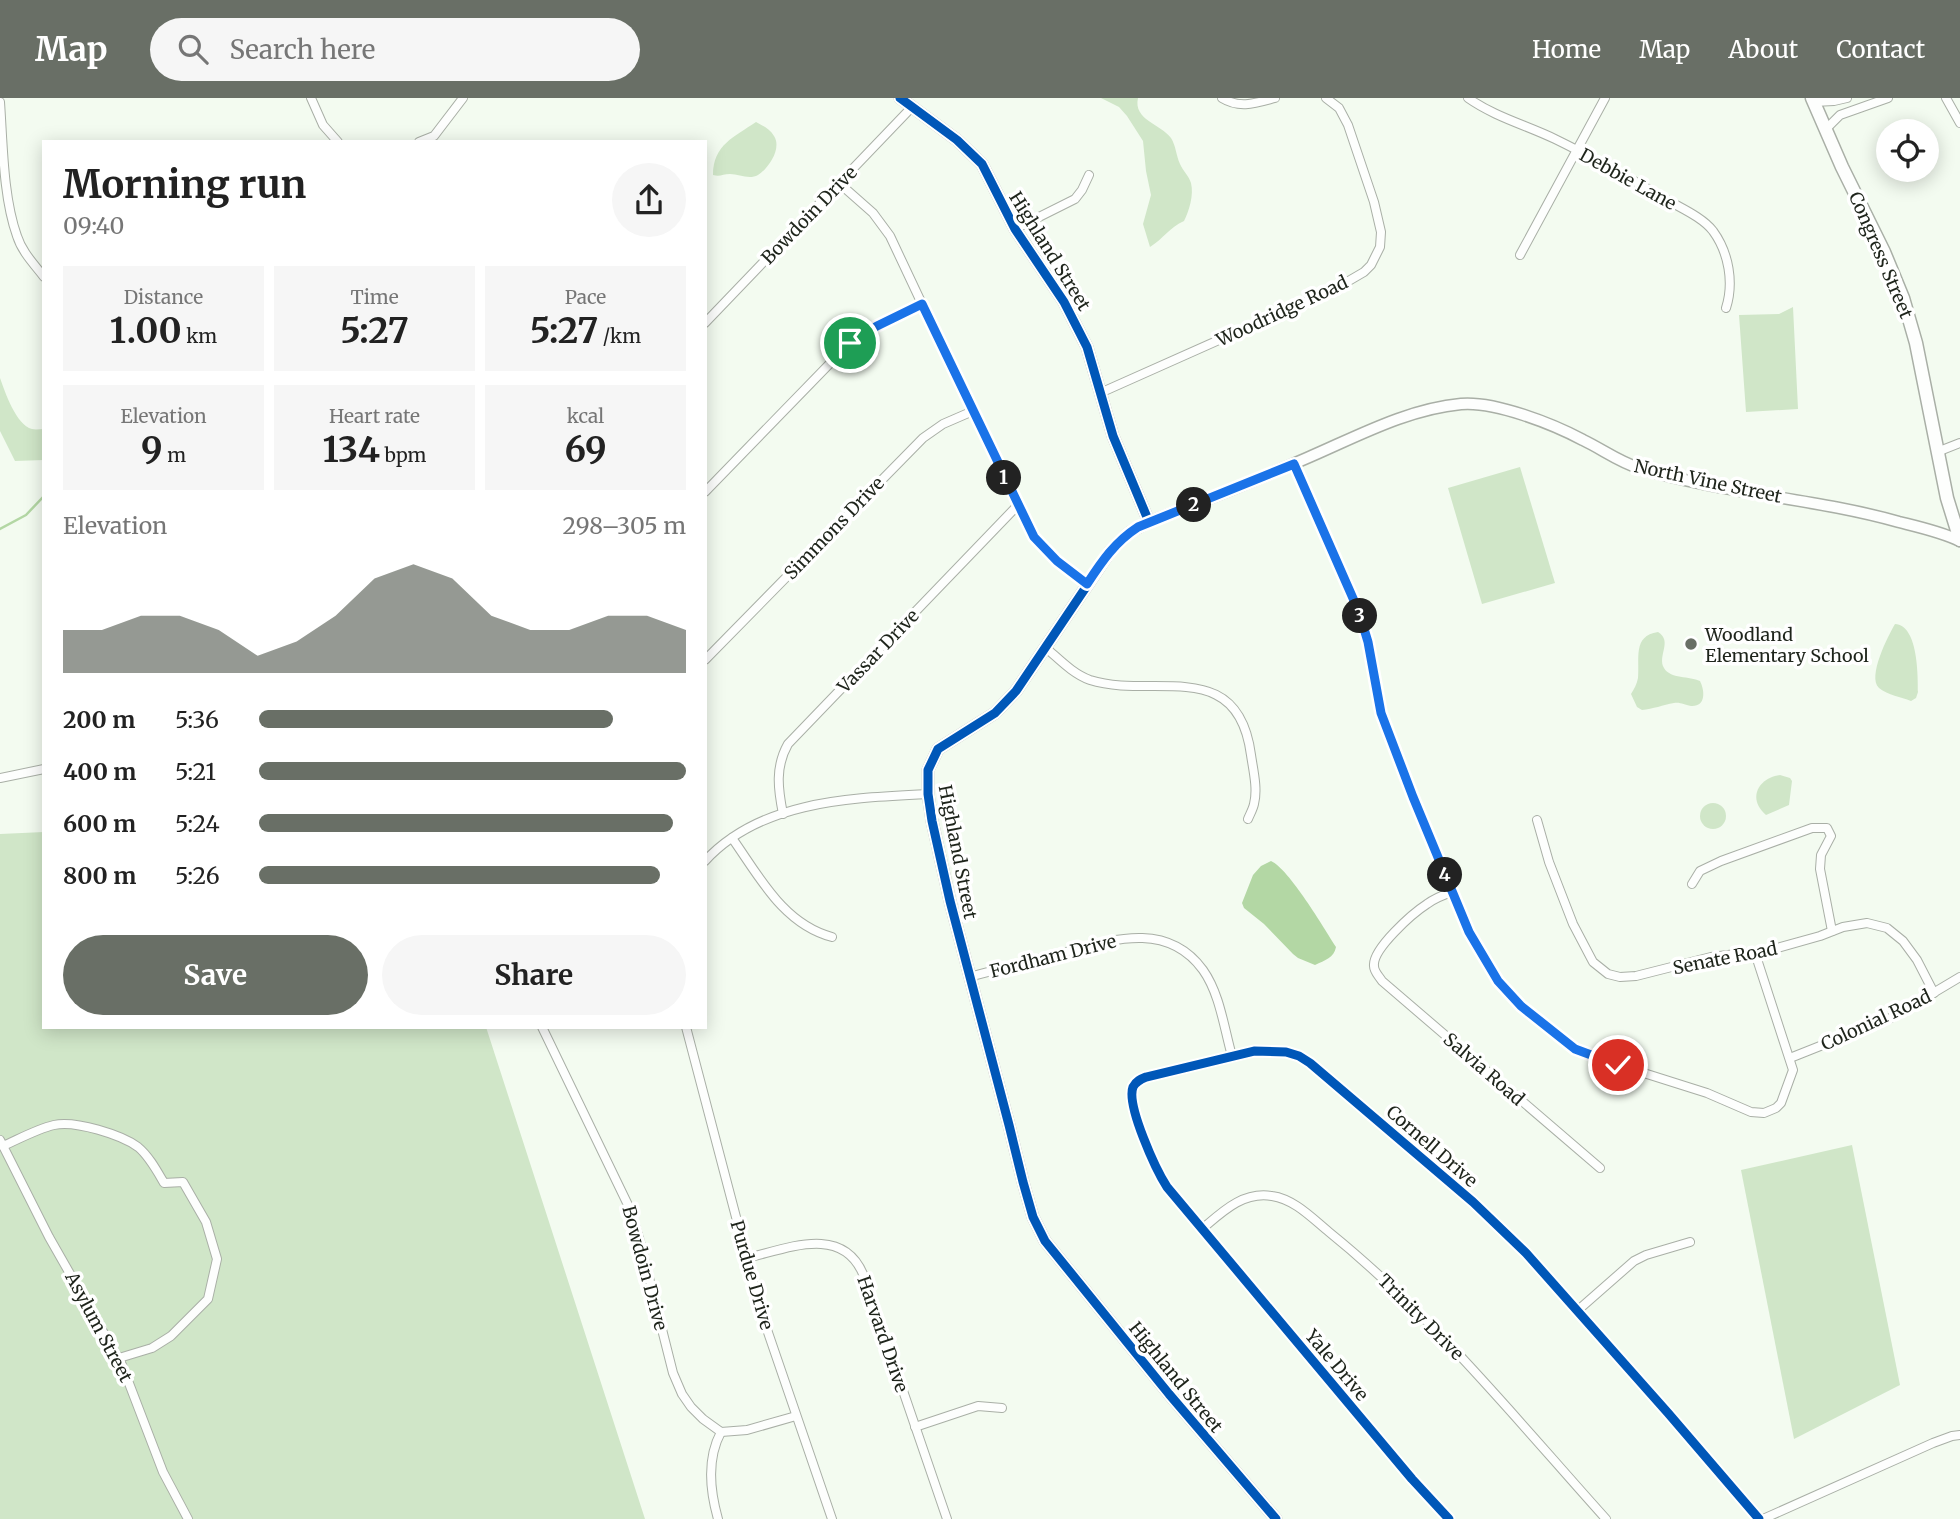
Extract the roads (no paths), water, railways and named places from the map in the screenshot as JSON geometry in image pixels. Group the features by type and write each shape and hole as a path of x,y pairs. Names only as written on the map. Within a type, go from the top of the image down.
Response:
{"main road":[{"name":"Congress Street","path":"1813,100 1903,298 1916,343 1950,511 1960,540"}],"street":[{"path":"311,98 323,125 336,140"},
{"path":"436,139 463,98"},
{"name":"Highland Street","path":"900,98 957,140 982,164 1015,229 1064,302 1085,340 1113,436 1149,522 1117,542 1016,691 999,709 973,728 945,743 936,751 929,767 928,794 943,871 1023,1182 1041,1234 1164,1389 1276,1519"},
{"path":"1222,98 1243,105 1275,98"},
{"name":"Woodridge Road","path":"1100,393 1340,286 1371,265 1378,254 1381,237 1374,202 1348,125 1339,107 1326,98"},
{"name":"Debbie Lane","path":"1468,98 1488,111 1578,150 1656,193 1711,229 1727,262 1730,296 1726,308"},
{"path":"1520,255 1605,98"},
{"path":"1813,100 1834,101 1847,98"},
{"path":"1826,129 1840,115 1888,98"},
{"path":"1946,98 1960,123"},
{"path":"0,102 9,207 17,238 28,258 42,274"},
{"name":"Bowdoin Drive","path":"707,321 912,107"},
{"path":"1015,229 1075,199 1089,175"},
{"path":"839,183 873,213 886,229 1017,506 1038,542 1087,584"},
{"path":"707,490 843,349 877,326 922,304"},
{"name":"North Vine Street","path":"1149,522 1371,430 1426,410 1464,403 1510,411 1538,421 1582,439 1616,459 1638,468 1696,482 1852,510 1960,540"},
{"name":"Simmons Drive","path":"707,658 923,438 955,418 973,411"},
{"path":"1937,452 1960,443"},
{"path":"1294,464 1359,612 1368,642 1381,713 1452,892 1469,932 1498,981 1521,1006 1575,1049 1607,1062 1707,1093 1755,1113 1770,1111 1781,1103 1793,1073 1755,953"},
{"name":"Vassar Drive","path":"783,814 778,776 788,744 1017,506"},
{"path":"1046,648 1077,673 1090,679 1108,683 1200,688 1227,702 1242,721 1251,752 1255,794 1248,818"},
{"path":"0,778 42,769"},
{"path":"707,858 732,838 755,825 815,804 928,794"},
{"name":"Senate Road","path":"1537,820 1549,862 1582,943 1593,962 1611,975 1630,977 1711,957 1755,953 1867,923 1880,925 1894,932 1903,941 1934,993"},
{"path":"1692,884 1699,871 1721,861 1812,828 1827,828 1831,836 1821,855 1820,869 1832,931"},
{"path":"732,838 767,890 782,906 812,930 832,937"},
{"name":"Salvia Road","path":"1452,892 1416,912 1383,944 1373,965 1382,981 1600,1168"},
{"name":"Fordham Drive","path":"969,977 1115,939 1147,937 1162,940 1186,952 1207,976 1214,990 1231,1056"},
{"name":"Colonial Road","path":"1790,1058 1892,1017 1960,977"},
{"name":"Bowdoin Drive","path":"543,1029 629,1207 670,1364 680,1390 695,1411 722,1432"},
{"name":"Purdue Drive","path":"687,1029 761,1312 832,1519"},
{"name":"Cornell Drive","path":"1202,1229 1167,1187 1152,1161 1140,1125 1133,1089 1137,1082 1146,1077 1254,1051 1277,1050 1299,1056 1474,1202 1526,1254 1761,1519"},
{"path":"2,1143 54,1125 78,1124 110,1134 138,1147 164,1183 183,1182 206,1222 217,1259 208,1298 171,1336 152,1348 119,1359"},
{"name":"Asylum Street","path":"2,1143 49,1237 119,1359 163,1472 188,1519"},
{"name":"Trinity Drive","path":"1202,1229 1229,1207 1260,1195 1275,1196 1296,1206 1416,1309 1606,1519"},
{"name":"Yale Drive","path":"1202,1229 1412,1479 1449,1519"},
{"path":"1577,1311 1634,1261 1690,1242"},
{"name":"Harvard Drive","path":"747,1258 819,1243 841,1248 852,1256 863,1274 947,1519"},
{"path":"915,1427 978,1406 1002,1408"},
{"path":"718,1519 711,1470 714,1448 722,1432 747,1430 796,1416"},
{"path":"1761,1519 1947,1437 1960,1435"}],"waterway":[{"path":"0,529 26,515 42,498"}],"place":[{"name":"Woodland Elementary School","path":"1691,644"}]}
